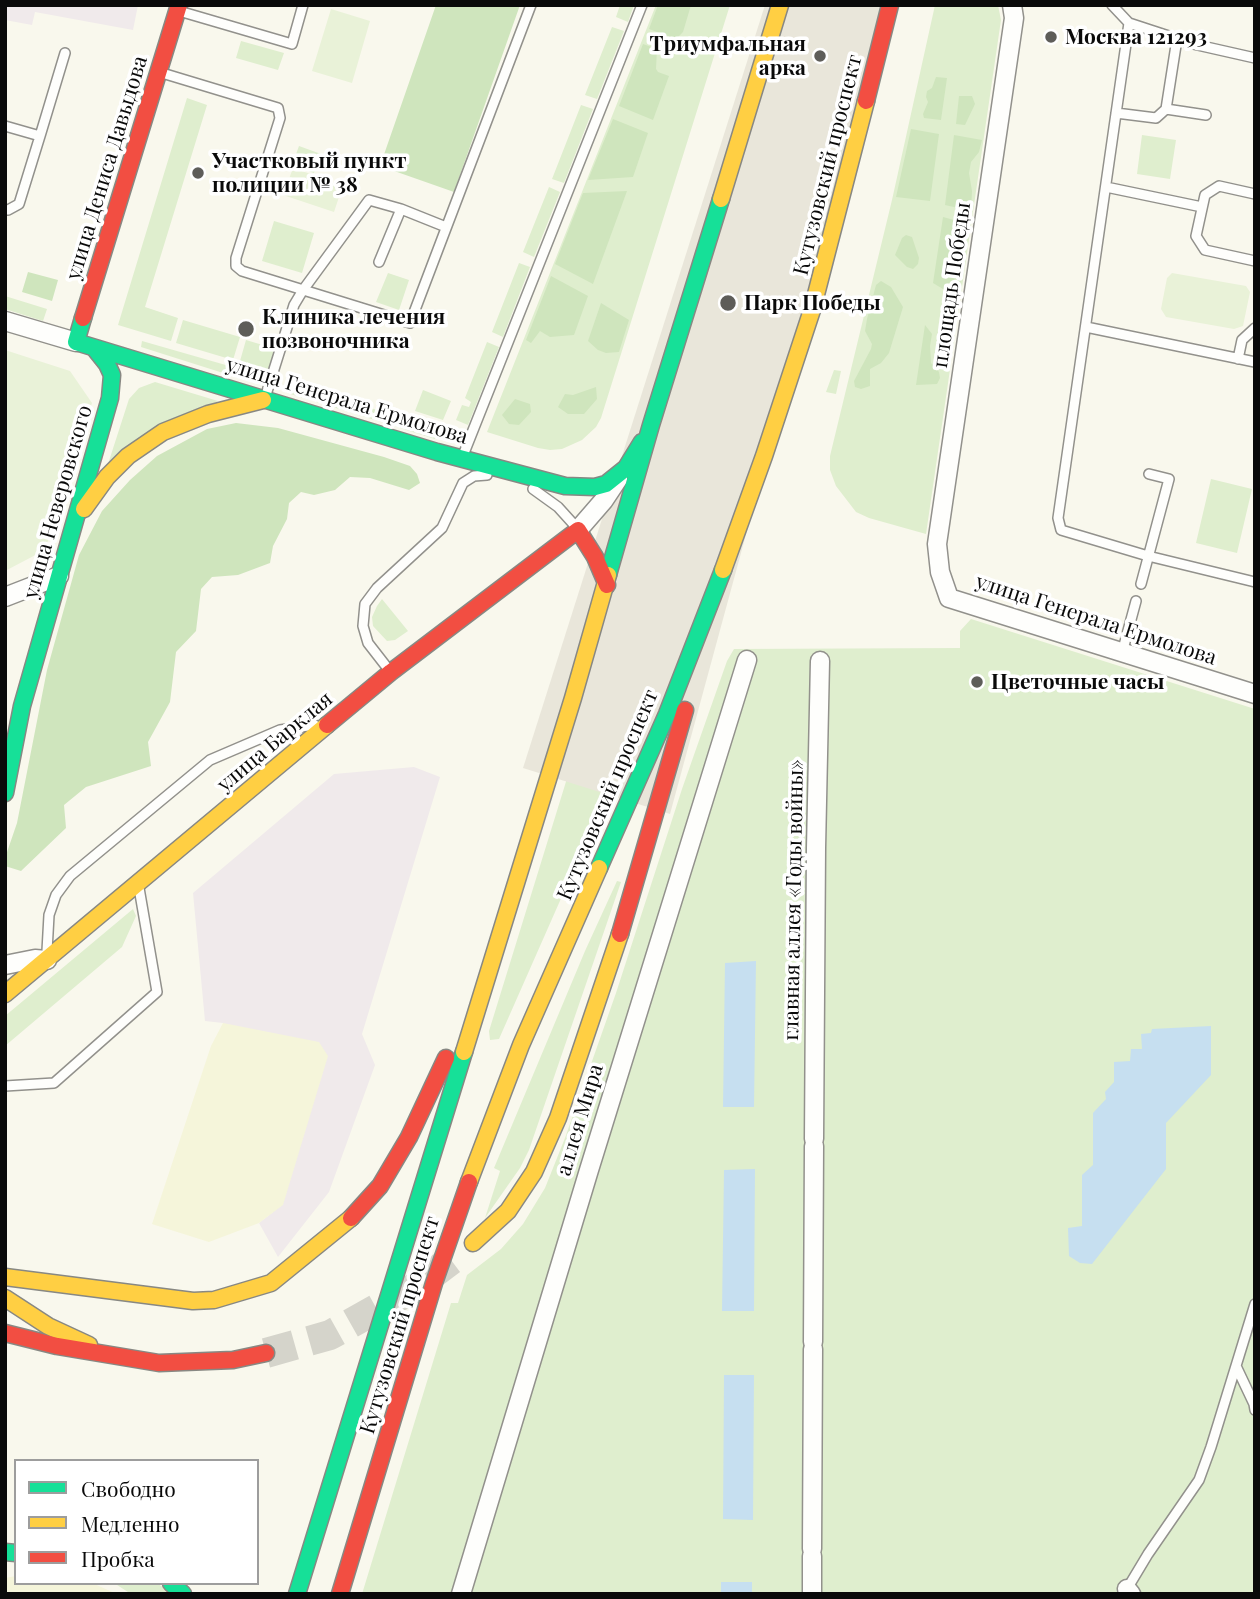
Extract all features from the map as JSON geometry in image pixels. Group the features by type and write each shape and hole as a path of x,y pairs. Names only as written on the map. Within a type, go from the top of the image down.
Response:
{"main road":[{"name":"Кутузовский проспект","path":"297,1594 607,585 651,425 780,5"},
{"name":"Кутузовский проспект","path":"340,1594 434,1283 488,1128 521,1045 667,714 737,534 812,310 890,5"},
{"name":"улица Дениса Давыдова","path":"76,342 178,8"},
{"name":"улица Генерала Ермолова","path":"76,342 437,452 552,483 581,488 595,488 606,484 626,468 651,425"},
{"name":"улица Неверовского","path":"5,793 22,706 113,387 107,364 95,349"},
{"path":"73,530 83,510 107,478 128,456 146,443 184,422 265,400"},
{"path":"578,530 595,557 607,585"},
{"name":"улица Барклая","path":"5,995 391,672 578,530"},
{"path":"473,1243 508,1211 534,1172 558,1118 615,951 737,534"},
{"path":"5,1278 193,1301 214,1300 271,1283 351,1218 380,1186 409,1137 455,1040 503,926"},
{"path":"5,1298 48,1326 117,1356"},
{"path":"5,1334 159,1363 201,1363 266,1353"}],"street":[{"name":"площадь Победы","path":"940,572 937,544 1014,18 1012,5"},
{"name":"улица Генерала Ермолова","path":"5,321 76,342"},
{"path":"578,530 604,500 626,468"},
{"name":"улица Генерала Ермолова","path":"940,572 949,598 1255,694"},
{"path":"5,597 59,576"},
{"name":"аллея Мира","path":"461,1594 584,1183 747,660"},
{"name":"главная аллея «Годы войны»","path":"812,1594 816,848 820,661"},
{"path":"5,965 47,960"}],"lane":[{"path":"178,8 292,44 303,5"},
{"path":"158,72 278,108 280,118 236,258 236,266 242,271 410,323 531,5"},
{"path":"462,459 642,5"},
{"path":"1112,5 1129,23 1149,33 1255,58"},
{"path":"1129,23 1058,518 1061,530 1149,556 1255,582"},
{"path":"1116,113 1156,118 1166,109 1177,39"},
{"path":"5,209 8,211 19,204 65,53"},
{"path":"1166,109 1206,115"},
{"path":"5,126 40,136"},
{"path":"1255,194 1219,186 1205,195 1196,236 1205,250 1255,261"},
{"path":"1106,187 1202,208"},
{"path":"285,334 294,305 303,290 369,200 446,227"},
{"path":"379,262 401,209"},
{"path":"1086,327 1255,362"},
{"path":"1238,359 1242,340 1255,328"},
{"path":"265,400 281,347"},
{"path":"437,452 449,462 463,483"},
{"path":"1141,584 1169,479 1149,474"},
{"path":"391,672 368,643 363,626 365,604 377,588 442,528 463,483 474,476 486,475 526,484 543,494 578,530"},
{"path":"1122,653 1136,601"},
{"path":"47,960 47,927 56,895 80,867 210,760 280,730 330,723"},
{"path":"5,1086 54,1083 157,992 139,883"},
{"path":"1129,1591 1148,1554 1199,1480 1255,1304"},
{"path":"1236,1366 1255,1410"}],"shaded area":[{"path":"5,5 138,5 133,30 35,12 32,25 5,20"},
{"path":"765,5 890,5 670,814 523,768"},
{"path":"414,767 440,777 362,1034 375,1065 329,1192 278,1257 259,1223 283,1204 223,1023 205,1021 193,893 334,774"}],"green space":[{"path":"436,5 520,5 454,192 380,166"},
{"path":"620,5 634,5 628,22 616,17"},
{"path":"656,5 730,5 601,418 582,440 562,449 538,448 487,432"},
{"path":"658,5 691,5 683,32 676,39 649,29"},
{"path":"935,5 998,5 1001,20 926,534 856,512 836,486 830,470 830,456 892,200"},
{"path":"331,9 370,21 352,83 312,71"},
{"path":"612,27 624,31 597,99 585,95"},
{"path":"241,41 284,53 278,70 236,58"},
{"path":"643,44 657,49 656,69 669,76 653,120 619,106"},
{"path":"936,77 947,78 941,120 924,118 923,114 928,102 927,91 932,88"},
{"path":"959,96 972,96 975,104 965,125 956,124"},
{"path":"187,98 207,105 145,307 178,318 171,341 118,325"},
{"path":"581,105 593,109 564,183 552,179"},
{"path":"774,108 634,733 499,1039 490,1040 489,1031"},
{"path":"613,119 648,133 633,177 588,180"},
{"path":"911,129 939,134 930,201 896,197"},
{"path":"954,135 982,140 979,152 971,162 969,173 971,211 945,205"},
{"path":"1142,135 1176,140 1170,179 1137,174"},
{"path":"299,146 321,154 314,173 292,165"},
{"path":"293,168 343,185 334,212 283,195"},
{"path":"549,187 560,192 534,257 523,252"},
{"path":"627,191 593,284 555,264 583,193"},
{"path":"943,217 969,224 958,298 933,283"},
{"path":"274,221 314,233 302,273 262,261"},
{"path":"906,235 912,237 919,258 913,269 907,267 895,255"},
{"path":"519,263 530,267 503,337 492,332"},
{"path":"28,272 58,280 52,301 22,292"},
{"path":"388,273 409,280 399,310 376,302"},
{"path":"1172,273 1246,286 1250,292 1243,326 1234,329 1166,317 1161,309 1167,278"},
{"path":"551,276 588,296 574,335 550,337 540,331 531,343 526,340"},
{"path":"881,281 891,287 903,307 889,353 881,363 870,369 870,386 861,389 855,387 854,381 871,349 872,344 865,331 876,285"},
{"path":"5,296 47,309 43,321 5,309"},
{"path":"601,303 629,320 619,352 606,353 588,341"},
{"path":"183,320 240,337 233,360 176,343"},
{"path":"925,325 932,334 931,363 939,372 940,378 937,384 916,385"},
{"path":"246,340 276,349 269,370 240,361"},
{"path":"142,341 264,376 261,385 141,347"},
{"path":"487,342 499,347 468,425 456,420 462,405 469,407 471,402 465,398"},
{"path":"5,350 70,371 92,403 45,550 5,571"},
{"path":"834,370 841,371 836,394 826,392"},
{"path":"155,382 218,401 108,464 129,399 139,388"},
{"path":"286,383 394,415 391,425 284,392"},
{"path":"596,387 597,399 584,414 568,414 558,407 565,394 573,395"},
{"path":"423,390 451,401 443,420 415,411"},
{"path":"515,399 530,404 531,412 519,425 509,424 502,415"},
{"path":"402,419 438,429 435,439 400,428"},
{"path":"236,423 278,428 384,457 410,466 420,483 409,490 370,478 350,477 335,490 314,495 301,492 289,503 287,519 273,546 270,563 238,575 212,577 201,589 196,631 176,652 170,702 148,742 151,766 86,787 64,805 66,828 21,871 5,866 5,858 17,823 47,670 79,555 102,511 130,480 157,456 207,429"},
{"path":"1211,479 1252,489 1237,553 1196,543"},
{"path":"382,599 408,631 395,640 387,641 373,626 372,617"},
{"path":"971,619 1255,709 1255,1594 362,1594 451,1303 458,1303 467,1275 501,1249 523,1224 545,1188 616,993 682,789 727,661 734,649 960,648 960,631"},
{"path":"617,881 621,882 529,1150 520,1168 485,1218 500,1171 494,1168"},
{"path":"133,909 136,916 122,947 5,1046 5,1016"},
{"path":"223,1023 319,1042 328,1056 283,1205 259,1223 209,1242 152,1224 211,1046"},
{"path":"14,1576 14,1585 97,1585 117,1594 5,1594 5,1578"},
{"path":"117,1585 160,1585 172,1594 131,1594"}],"water":[{"path":"756,961 754,1107 723,1107 725,963"},
{"path":"1211,1026 1211,1075 1166,1123 1166,1169 1092,1264 1080,1263 1069,1256 1068,1228 1082,1226 1082,1175 1093,1165 1093,1113 1106,1099 1105,1092 1114,1082 1114,1062 1130,1061 1131,1049 1142,1049 1141,1034 1151,1033 1152,1029"},
{"path":"755,1169 754,1311 722,1311 724,1170"},
{"path":"724,1375 754,1375 753,1520 723,1519"},
{"path":"721,1582 752,1582 752,1594 721,1594"}],"tunnel":[{"path":"266,1353 330,1335 414,1288 451,1260"}],"traffic: fast":[{"path":"608,575 721,199"},
{"path":"83,318 76,342 437,452 565,486 595,487 606,484 626,468 642,442"},
{"path":"5,793 22,706 110,398 112,375 95,349"},
{"path":"599,868 667,714 723,570"},
{"path":"297,1594 464,1052"},
{"path":"5,1552 14,1553"},
{"path":"173,1585 183,1594"}],"traffic: slow":[{"path":"721,199 780,5"},
{"path":"723,570 812,310 866,101"},
{"path":"84,509 107,477 128,456 163,432 208,414 263,400"},
{"path":"464,1052 608,575"},
{"path":"5,994 327,725"},
{"path":"469,1182 521,1045 599,868"},
{"path":"473,1243 508,1211 534,1172 558,1118 620,934"},
{"path":"5,1277 193,1301 214,1300 271,1283 351,1218"},
{"path":"5,1298 48,1326 89,1345"}],"traffic: jam":[{"path":"83,318 179,5"},
{"path":"866,101 890,5"},
{"path":"327,725 391,672 578,530 595,557 607,585"},
{"path":"620,934 685,710"},
{"path":"351,1218 380,1186 409,1137 446,1058"},
{"path":"340,1594 434,1283 469,1182"},
{"path":"5,1333 57,1346 159,1363 233,1360 266,1353"}],"place":[{"name":"Москва 121293","path":"1051,37"},
{"name":"Триумфальная арка","path":"820,56"},
{"name":"Участковый пункт полиции № 38","path":"198,173"},
{"name":"Парк Победы","path":"728,303"},
{"name":"Клиника лечения позвоночника","path":"246,329"},
{"name":"Цветочные часы","path":"977,682"}]}
